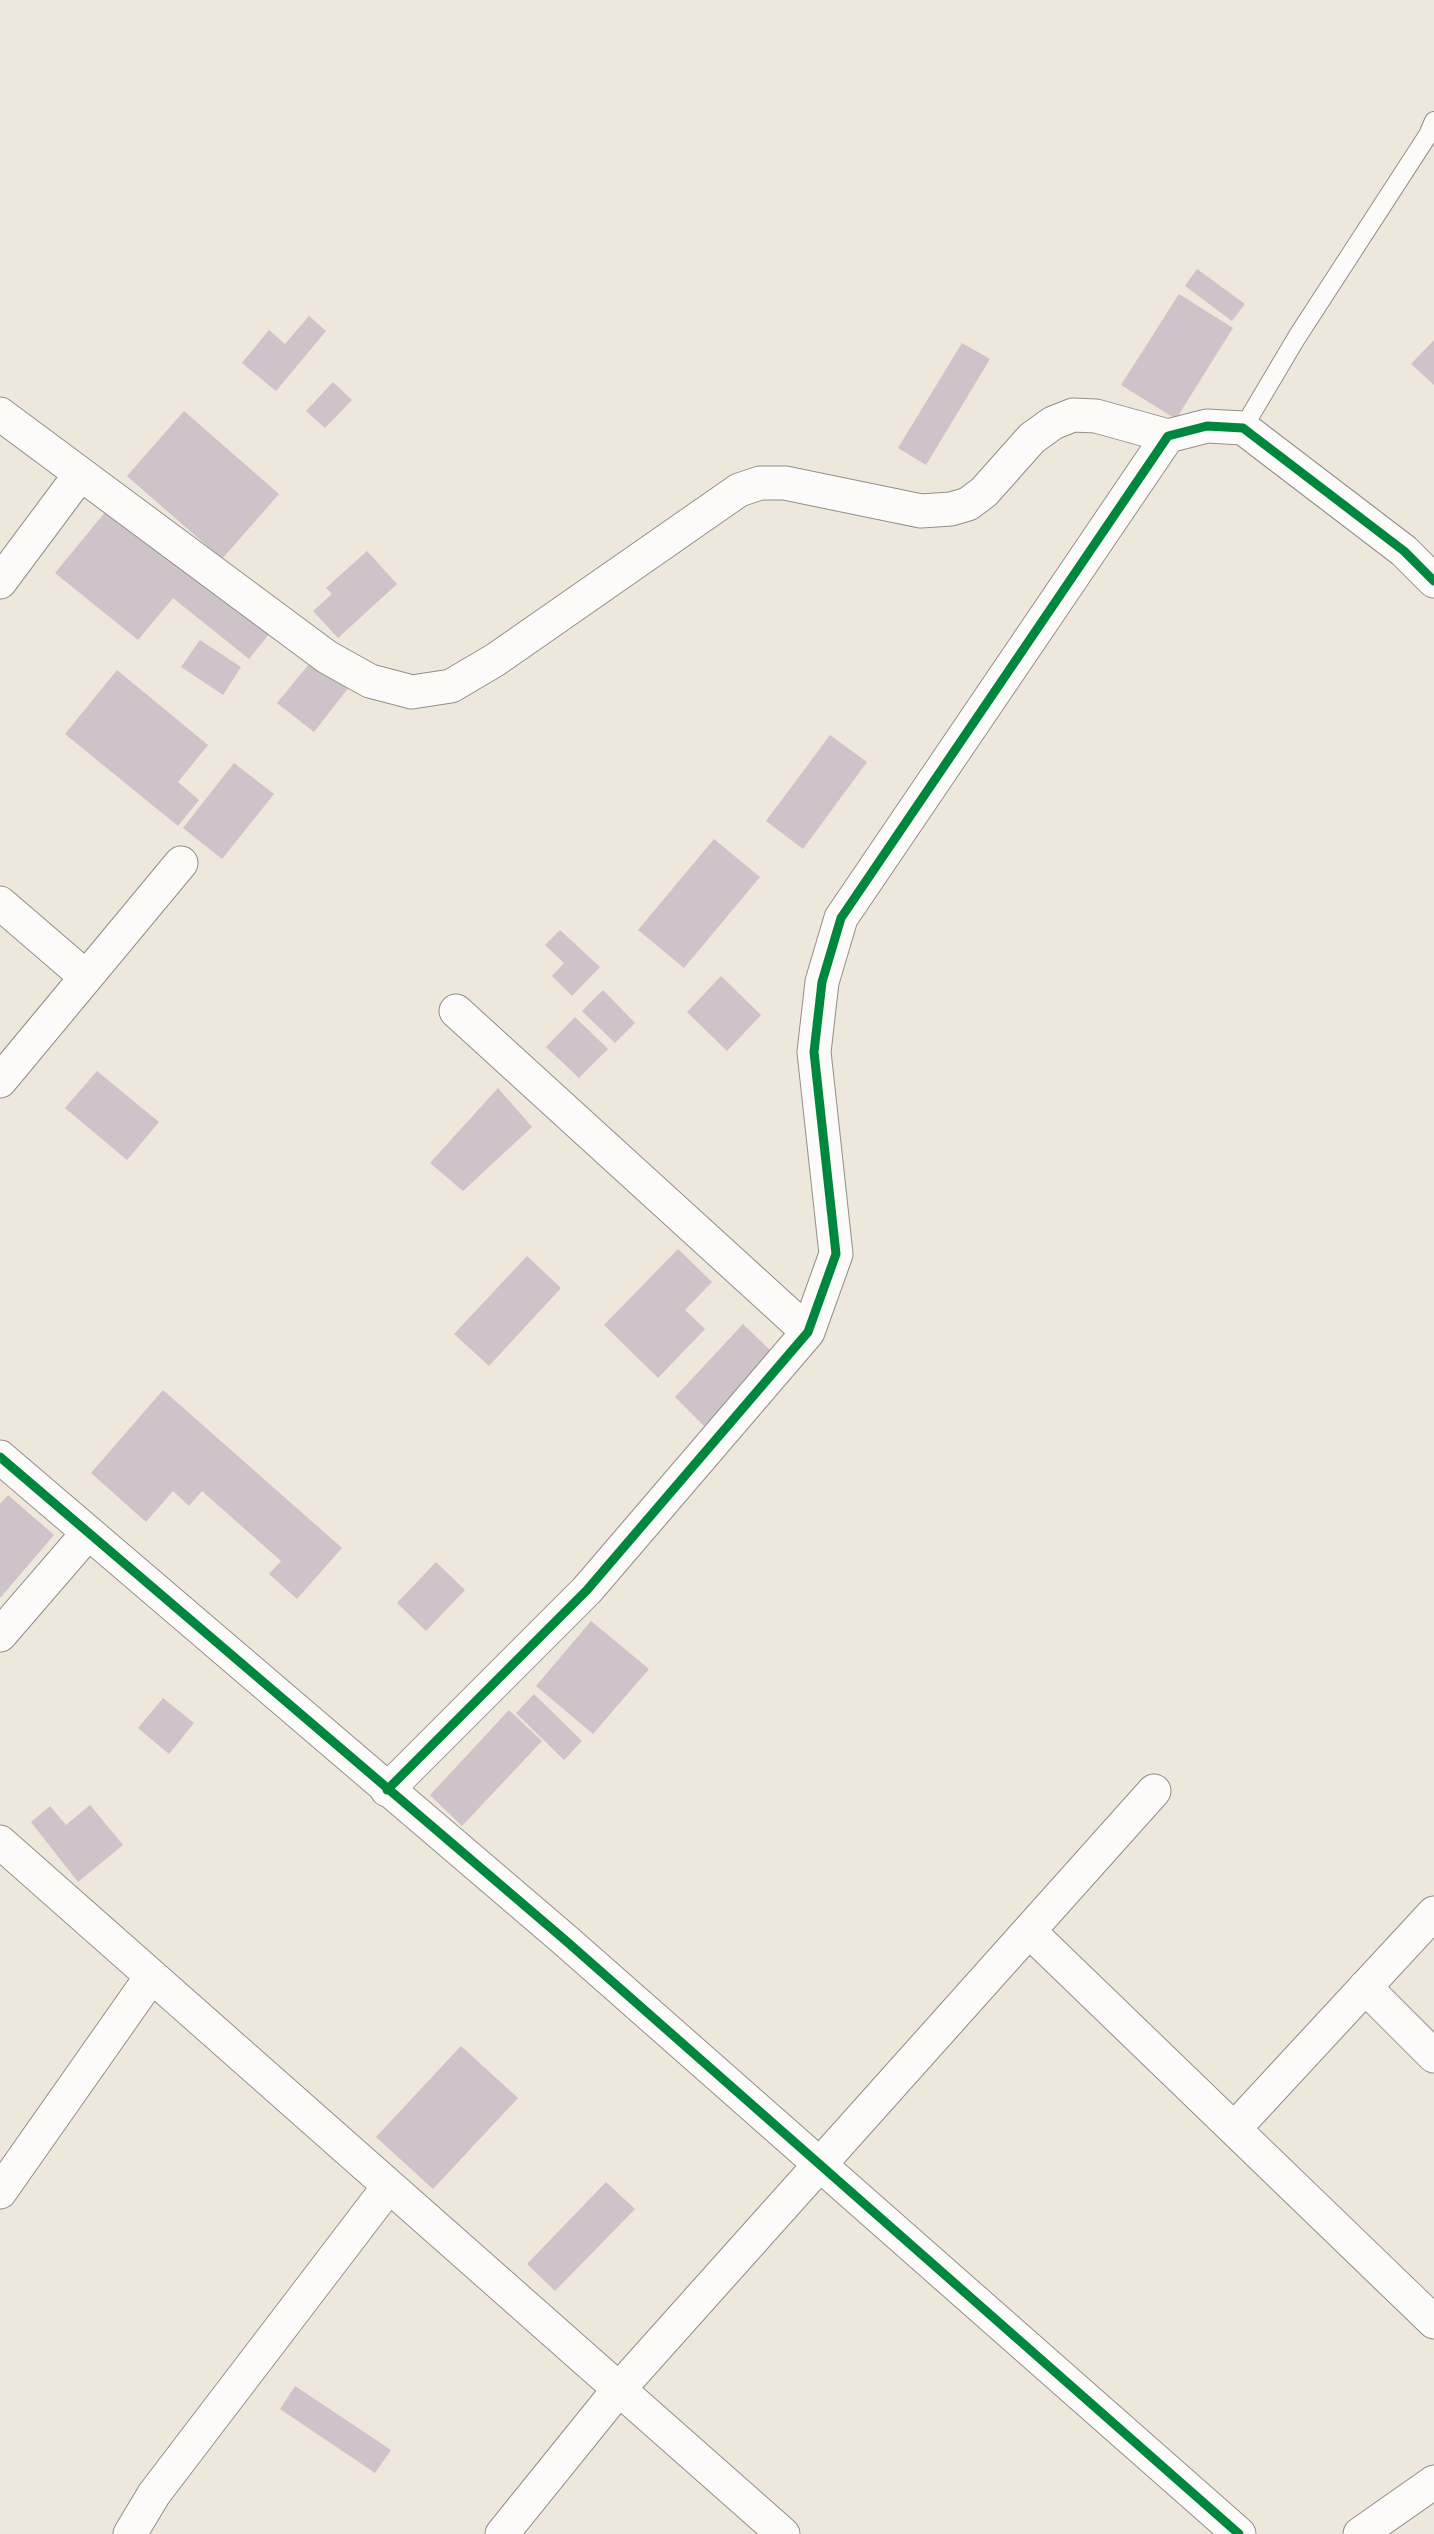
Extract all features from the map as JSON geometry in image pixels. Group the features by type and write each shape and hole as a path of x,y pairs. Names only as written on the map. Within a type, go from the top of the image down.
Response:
{"street":[{"path":"0,414 79,476 327,657 370,681 412,693 451,686 495,660 740,490 760,483 785,483 921,511 951,509 968,504 984,492 1032,438 1053,423 1073,415 1096,416 1168,436 1207,426 1243,428 1404,551 1434,581"},
{"path":"387,1790 587,1590 808,1332 836,1254 814,1052 822,982 841,918 1168,436"},
{"path":"0,582 79,476"},
{"path":"0,1081 181,863"},
{"path":"0,903 86,977"},
{"path":"456,1011 808,1332"},
{"path":"0,1457 574,1948 1239,2534"},
{"path":"0,1635 88,1533"},
{"path":"502,2534 619,2389 821,2166 1154,1791"},
{"path":"0,1842 783,2534"},
{"path":"1234,2129 1434,1913"},
{"path":"1029,1930 1434,2322"},
{"path":"0,2192 151,1977"},
{"path":"1365,1987 1434,2056"},
{"path":"130,2534 154,2494 389,2186"},
{"path":"1360,2534 1434,2482"}],"lane":[{"path":"1243,428 1297,337 1428,135 1434,120"}],"building":[{"path":"1197,269 1245,304 1232,321 1185,286"},
{"path":"1179,294 1233,328 1176,419 1121,385"},
{"path":"309,316 326,331 276,391 242,363 269,330 285,344"},
{"path":"1434,340 1434,385 1411,364"},
{"path":"962,343 990,359 926,465 898,448"},
{"path":"333,382 352,400 325,428 306,411"},
{"path":"184,411 279,494 222,559 127,476"},
{"path":"111,505 270,633 249,659 173,598 138,640 55,573"},
{"path":"367,551 397,584 338,638 313,611 332,594 326,588"},
{"path":"200,640 241,667 223,695 181,667"},
{"path":"314,658 349,687 314,732 277,703"},
{"path":"117,670 208,745 178,782 199,800 178,826 65,734"},
{"path":"830,735 867,762 803,849 766,821"},
{"path":"234,763 274,794 222,859 183,828"},
{"path":"714,839 760,877 684,968 638,930"},
{"path":"560,930 600,967 572,996 552,976 564,963 545,945"},
{"path":"721,976 761,1015 727,1051 687,1012"},
{"path":"603,990 635,1023 615,1043 582,1011"},
{"path":"575,1017 608,1049 579,1078 546,1047"},
{"path":"97,1071 159,1122 127,1160 65,1108"},
{"path":"498,1088 532,1127 463,1191 430,1163"},
{"path":"678,1249 712,1282 685,1310 705,1329 658,1378 604,1325"},
{"path":"527,1256 561,1288 489,1366 454,1334"},
{"path":"743,1324 774,1354 704,1426 675,1397"},
{"path":"163,1390 342,1548 297,1599 269,1574 281,1561 202,1491 189,1506 173,1491 146,1522 91,1473"},
{"path":"8,1495 54,1535 0,1598 0,1504"},
{"path":"436,1562 465,1590 426,1631 397,1603"},
{"path":"591,1621 649,1669 593,1734 536,1686"},
{"path":"534,1694 582,1741 564,1760 516,1713"},
{"path":"163,1698 194,1723 169,1754 138,1728"},
{"path":"509,1710 542,1741 462,1826 430,1795"},
{"path":"90,1805 123,1845 78,1882 31,1822 50,1806 66,1825"},
{"path":"461,2046 518,2098 433,2189 376,2137"},
{"path":"606,2182 635,2209 555,2291 527,2264"},
{"path":"295,2386 391,2450 375,2473 280,2409"}],"cycle path":[{"path":"387,1790 587,1590 808,1332 836,1254 814,1052 822,982 841,918 1168,436 1207,426 1243,428 1404,551 1434,581"},
{"path":"0,1457 565,1940 1239,2534"}]}
